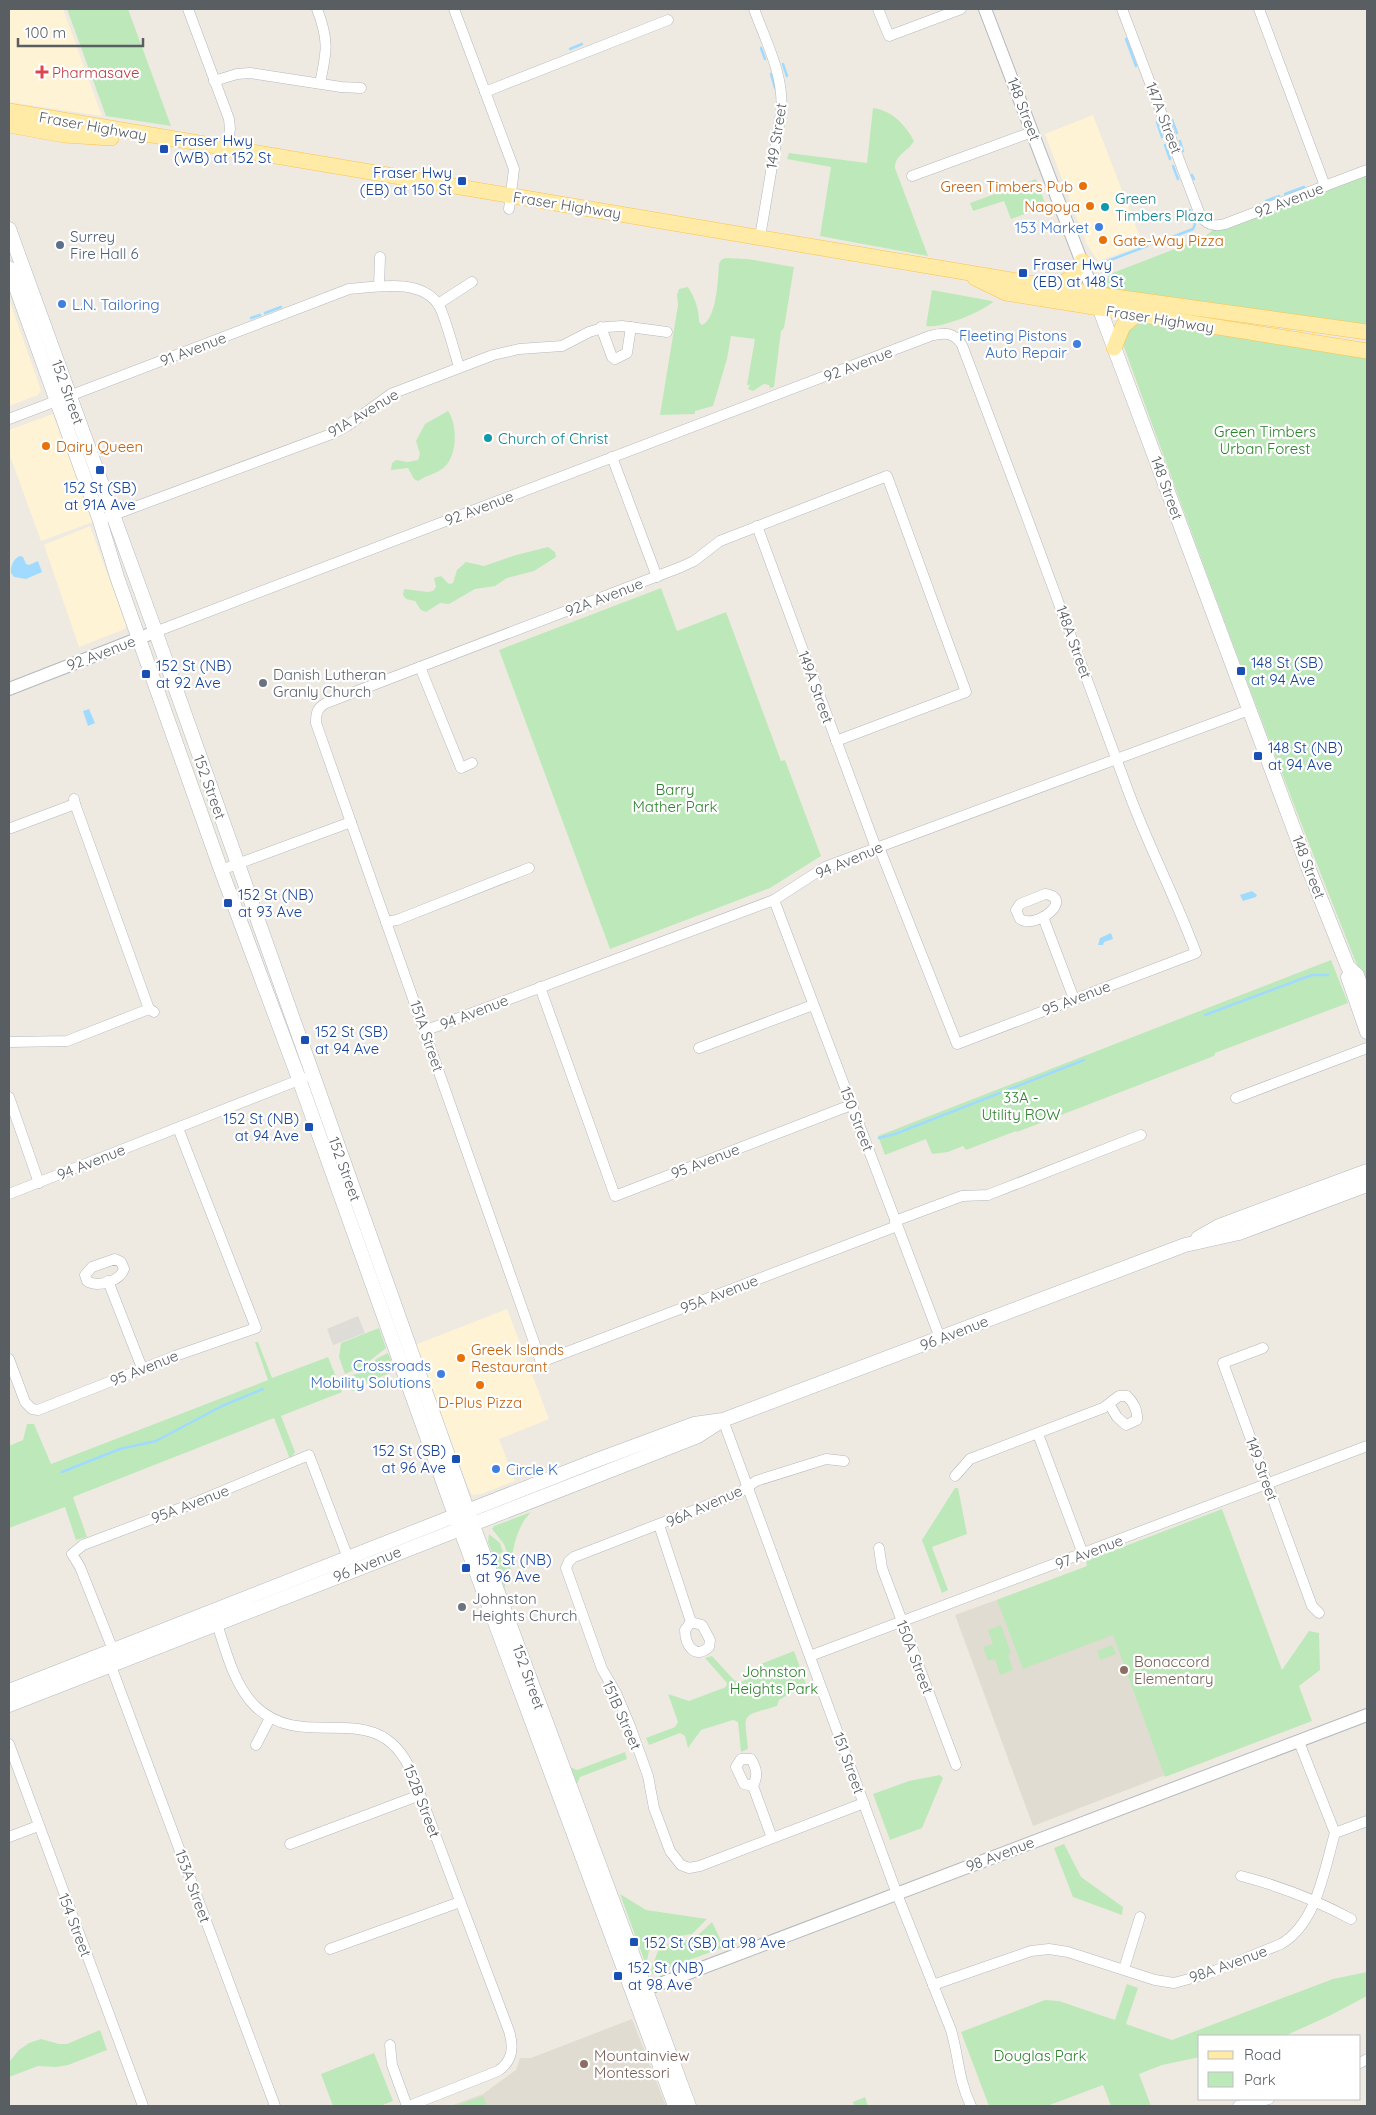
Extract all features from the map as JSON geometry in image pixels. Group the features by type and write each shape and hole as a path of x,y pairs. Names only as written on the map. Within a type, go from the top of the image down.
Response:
{"main road":[{"name":"Fraser Highway","path":"9,111 226,148 510,203 760,237 1094,294 1367,332"},
{"name":"Fraser Highway","path":"9,125 64,135 104,137 132,141 176,140"},
{"name":"152 Street","path":"9,229 14,269 106,518 155,632 238,864 399,1359 463,1519 639,1992 675,2106"},
{"path":"1059,287 1071,277 1082,261"},
{"name":"Fraser Highway","path":"958,270 1006,293 1367,351"},
{"name":"148 Street","path":"1094,294 1308,867 1348,967 1348,978 1367,1032"},
{"path":"1114,348 1123,326 1136,315"},
{"name":"152 Street","path":"106,518 139,638 221,870 306,1077 415,1363 463,1519"},
{"name":"148 Street","path":"1348,967 1357,975 1367,1003"},
{"name":"96 Avenue","path":"1185,1245 1219,1226 1367,1171"},
{"name":"96 Avenue","path":"9,1705 217,1624 463,1519 694,1424 723,1420 1185,1245 1239,1232 1367,1185"},
{"path":"399,1359 411,1364 415,1363"},
{"name":"96 Avenue","path":"9,1691 348,1558 463,1519"},
{"path":"217,1624 227,1607"},
{"name":"152 Street","path":"639,1992 689,2106"}],"street":[{"path":"188,9 230,125 226,148"},
{"path":"317,9 325,32 327,46 320,84"},
{"path":"454,9 514,169 510,203"},
{"name":"149 Street","path":"754,9 779,76 783,95 760,237"},
{"path":"878,9 889,36 961,9"},
{"name":"148 Street","path":"985,9 1094,294"},
{"name":"147A Street","path":"1122,9 1200,215 1210,225"},
{"path":"1259,9 1325,186"},
{"path":"485,92 668,20"},
{"path":"214,81 237,74 250,73 320,84 362,88"},
{"path":"912,176 1032,132"},
{"name":"92 Avenue","path":"1210,225 1225,224 1367,170"},
{"path":"380,257 379,286 410,286 425,293 438,304 459,367"},
{"path":"438,304 472,282"},
{"name":"91 Avenue","path":"9,419 349,289 379,286"},
{"name":"91A Avenue","path":"106,518 334,433 347,426 385,397 459,367 509,351 562,346 601,328 614,326 631,327 666,332"},
{"path":"601,328 612,357 616,359 627,353 631,327"},
{"name":"92 Avenue","path":"9,689 930,336 941,333 951,334"},
{"name":"148A Street","path":"951,334 958,338 962,345 1131,798 1180,910 1196,953"},
{"path":"612,457 657,577"},
{"name":"92A Avenue","path":"318,710 326,703 688,565 720,541 887,476 966,692 836,741"},
{"name":"149A Street","path":"757,526 836,741 957,1044"},
{"path":"420,667 461,768 472,764"},
{"name":"151A Street","path":"318,710 316,723 541,1362"},
{"name":"94 Avenue","path":"424,1030 774,900 825,867 1249,710"},
{"path":"9,1042 67,1041 152,1010 75,801 10,828"},
{"path":"221,870 351,822"},
{"path":"386,922 397,920 529,868"},
{"name":"150 Street","path":"774,900 940,1338"},
{"path":"1042,917 1074,999"},
{"name":"95 Avenue","path":"957,1044 1196,953"},
{"name":"95 Avenue","path":"540,988 615,1196 851,1105"},
{"path":"699,1048 813,1004"},
{"path":"1236,1098 1367,1048"},
{"name":"94 Avenue","path":"9,1194 306,1077"},
{"path":"9,1097 39,1183"},
{"name":"95 Avenue","path":"9,1359 25,1402 32,1409 44,1408 142,1368 256,1328 178,1128"},
{"name":"95A Avenue","path":"541,1362 962,1196 988,1195 1141,1135"},
{"path":"108,1281 142,1368"},
{"name":"149 Street","path":"1263,1348 1223,1363 1312,1606 1319,1613"},
{"path":"955,1476 970,1459 1038,1434 1109,1404"},
{"name":"151 Street","path":"723,1420 897,1894 951,2030 956,2046 961,2082 971,2106"},
{"path":"1038,1434 1082,1554"},
{"name":"97 Avenue","path":"810,1656 1367,1446"},
{"name":"95A Avenue","path":"113,1650 80,1567 72,1554 83,1545 189,1505 309,1455 348,1558"},
{"name":"96A Avenue","path":"567,1564 574,1557 593,1549 739,1493 756,1481 826,1459 844,1461"},
{"path":"659,1525 691,1622"},
{"name":"150A Street","path":"879,1548 882,1568 956,1765"},
{"name":"151B Street","path":"567,1564 568,1574 602,1669 616,1693 648,1776 654,1808 670,1851 680,1865 689,1868 700,1866 772,1838"},
{"name":"152B Street","path":"217,1624 240,1685 256,1707 270,1718 300,1727 364,1729 386,1738 405,1757 510,2036 512,2048 510,2059 498,2071 408,2106"},
{"name":"153A Street","path":"111,1666 275,2106"},
{"name":"98 Avenue","path":"639,1992 1367,1715"},
{"path":"256,1745 270,1718"},
{"path":"1299,1742 1335,1833 1367,1821"},
{"name":"154 Street","path":"9,1744 143,2106"},
{"path":"753,1786 772,1838 864,1803"},
{"path":"290,1844 420,1795"},
{"path":"9,1837 38,1826"},
{"name":"98A Avenue","path":"933,1985 1031,1951 1049,1949 1068,1952 1155,1980 1174,1983 1206,1974 1281,1944 1300,1929 1315,1900 1335,1833"},
{"path":"1241,1876 1272,1884 1315,1900 1351,1919"},
{"path":"330,1949 460,1902"},
{"path":"1124,1969 1140,1917"},
{"path":"390,2045 392,2064 408,2106"},
{"path":"1238,2106 1265,2100"}],"shaded area":[{"path":"9,9 63,9 102,116 9,102"},
{"path":"1093,115 1143,245 1098,261 1086,243 1045,134"},
{"path":"9,299 41,390 38,395 9,406"},
{"path":"53,414 93,522 41,541 9,453 9,430"},
{"path":"90,526 126,625 125,629 79,647 44,545"},
{"path":"507,1309 549,1419 499,1439 515,1481 481,1494 472,1495 415,1345"},
{"path":"358,1316 365,1333 333,1345 327,1329"},
{"name":"Bonaccord Elementary","path":"1214,1520 1293,1726 1033,1826 955,1615"},
{"name":"Mountainview Montessori","path":"632,2019 666,2106 451,2106 483,2094 516,2070 520,2058 531,2058"}],"green space":[{"path":"67,9 128,9 171,126 106,116"},
{"path":"873,108 880,109 897,119 907,129 914,141 899,156 895,168 928,256 820,236 831,167 787,159 789,153 867,163"},
{"path":"1367,175 1367,329 1107,289 1103,285 1110,274 1203,238 1213,230 1220,230"},
{"path":"1036,179 1046,206 1011,219 1004,201 973,211 970,203"},
{"path":"725,258 748,259 794,267 784,328 781,331 774,387 770,388 769,385 764,384 753,391 748,389 750,385 747,385 755,339 731,336 727,359 713,406 695,411 695,414 660,415 679,289 688,287 695,299 699,322 702,325 711,315 714,307 719,264"},
{"path":"932,290 993,302 961,319 941,325 926,326"},
{"name":"Green Timbers Urban Forest","path":"1137,322 1145,322 1167,328 1367,352 1367,990 1242,669 1124,347 1123,342 1126,328"},
{"path":"448,411 454,424 455,441 454,450 447,464 439,471 418,481 414,479 408,468 391,470 392,463 396,460 408,462 418,460 420,454 416,441 425,424"},
{"path":"548,547 555,552 556,557 534,571 507,578 495,586 475,589 449,604 440,603 426,612 421,610 415,601 406,599 403,595 404,589 433,591 436,587 434,578 441,576 449,584 453,583 457,570 466,562 484,566"},
{"name":"Barry Mather Park","path":"661,588 677,631 726,612 781,761 785,760 821,856 770,888 610,949 499,650"},
{"name":"33A - Utility ROW","path":"1331,960 1348,1003 1215,1053 1214,1056 1017,1132 966,1150 963,1146 948,1152 932,1154 926,1139 885,1155 878,1136"},
{"path":"379,1328 386,1348 363,1366 345,1374 339,1357 341,1343"},
{"path":"255,1342 258,1342 272,1378 328,1357 342,1392 281,1416 295,1452 290,1459 274,1418 73,1497 87,1537 76,1540 65,1507 9,1528 9,1446 23,1440 27,1424 34,1424 51,1464 268,1380"},
{"path":"388,1353 395,1371 360,1385 358,1381 354,1383 357,1390 352,1391 347,1378 364,1370 378,1358"},
{"path":"955,1488 958,1488 967,1534 932,1547 948,1590 942,1593 922,1540"},
{"name":"Bonaccord Elementary","path":"1222,1509 1282,1670 1309,1631 1319,1633 1320,1670 1299,1686 1312,1721 1165,1777 1113,1635 1023,1669 997,1600 1087,1566 1086,1561"},
{"path":"531,1512 526,1517 517,1536 511,1564 504,1544 492,1529 494,1526"},
{"path":"489,1534 500,1543 503,1552 493,1556 488,1542"},
{"path":"505,1557 511,1569 505,1579 505,1589 493,1559"},
{"path":"1001,1625 1011,1653 1008,1655 1013,1670 1000,1675 995,1659 988,1661 983,1647 993,1644 988,1630"},
{"path":"1112,1645 1116,1654 1100,1660 1097,1651"},
{"name":"Johnston Heights Park","path":"794,1651 806,1684 779,1700 777,1706 751,1714 748,1717 746,1728 748,1749 741,1752 738,1722 733,1720 701,1730 688,1748 685,1736 680,1733 649,1745 646,1738 675,1727 678,1722 668,1694 689,1701 726,1687 727,1683 705,1658 712,1656 734,1680 740,1682 748,1679 761,1664"},
{"path":"625,1752 627,1759 580,1777 577,1784 570,1767 577,1770"},
{"path":"940,1775 943,1778 922,1828 890,1840 873,1794 909,1781"},
{"path":"1064,1844 1081,1877 1123,1907 1122,1915 1073,1897 1054,1848"},
{"path":"620,1894 646,1910 707,1919 692,1934 667,1938 654,1946 649,1951 646,1965"},
{"path":"712,1922 724,1947 652,1974 650,1972 658,1951 666,1945 696,1937"},
{"name":"Douglas Park","path":"1367,1972 1367,1996 1331,2015 1286,2035 1198,2035 1198,2057 1162,2065 1139,2074 1151,2106 1111,2106 1103,2085 1047,2106 989,2106 961,2032 1045,2000 1059,2001 1115,2020 1127,1984 1138,1988 1126,2024 1172,2040 1333,1979"},
{"path":"100,2030 107,2050 68,2065 56,2067 38,2066 9,2077 9,2062 19,2050 29,2043 41,2039 59,2044 67,2044"},
{"path":"374,2053 393,2101 380,2106 333,2106 321,2074"},
{"path":"483,2096 487,2106 456,2106"},
{"path":"865,2097 868,2106 851,2106 854,2105 853,2102"}],"water":[{"path":"20,556 29,565 38,561 42,572 26,579 14,577 11,573 12,565 14,560"},
{"path":"89,709 95,723 88,726 83,711"},
{"path":"1252,891 1257,895 1256,897 1243,901 1240,895"},
{"path":"1111,933 1113,939 1104,942 1103,945 1098,945 1100,938"}],"waterway":[{"path":"1126,39 1136,66"},
{"path":"570,49 582,44"},
{"path":"761,48 765,59"},
{"path":"783,64 787,76"},
{"path":"771,74 775,88"},
{"path":"1172,120 1177,133"},
{"path":"1157,122 1162,137"},
{"path":"1180,141 1183,151"},
{"path":"1165,145 1170,159"},
{"path":"1173,166 1178,179"},
{"path":"1192,175 1194,179"},
{"path":"1285,194 1304,187"},
{"path":"1266,201 1279,196"},
{"path":"1154,244 1193,229 1195,224 1190,210"},
{"path":"1105,262 1147,246"},
{"path":"265,313 281,307"},
{"path":"251,318 260,315"},
{"path":"1205,1015 1312,975 1328,975"},
{"path":"879,1138 895,1134 1084,1060"},
{"path":"62,1472 120,1449 156,1441 222,1406 263,1389"}],"place":[{"name":"Pharmasave","path":"42,72"},
{"name":"Fraser Hwy (WB) at 152 St","path":"164,149"},
{"name":"Fraser Hwy (EB) at 150 St","path":"462,181"},
{"name":"Green Timbers Pub","path":"1083,186"},
{"name":"Nagoya","path":"1090,206"},
{"name":"Green Timbers Plaza","path":"1105,207"},
{"name":"153 Market","path":"1099,227"},
{"name":"Gate-Way Pizza","path":"1103,240"},
{"name":"Surrey Fire Hall 6","path":"60,245"},
{"name":"Fraser Hwy (EB) at 148 St","path":"1023,273"},
{"name":"L.N. Tailoring","path":"62,304"},
{"name":"Fleeting Pistons Auto Repair","path":"1077,344"},
{"name":"Church of Christ","path":"488,438"},
{"name":"Dairy Queen","path":"46,446"},
{"name":"152 St (SB) at 91A Ave","path":"100,470"},
{"name":"148 St (SB) at 94 Ave","path":"1241,671"},
{"name":"152 St (NB) at 92 Ave","path":"146,674"},
{"name":"Danish Lutheran Granly Church","path":"263,683"},
{"name":"148 St (NB) at 94 Ave","path":"1258,756"},
{"name":"152 St (NB) at 93 Ave","path":"228,903"},
{"name":"152 St (SB) at 94 Ave","path":"305,1040"},
{"name":"152 St (NB) at 94 Ave","path":"309,1127"},
{"name":"Greek Islands Restaurant","path":"461,1358"},
{"name":"Crossroads Mobility Solutions","path":"441,1374"},
{"name":"D-Plus Pizza","path":"480,1385"},
{"name":"152 St (SB) at 96 Ave","path":"456,1459"},
{"name":"Circle K","path":"496,1469"},
{"name":"152 St (NB) at 96 Ave","path":"466,1568"},
{"name":"Johnston Heights Church","path":"462,1607"},
{"name":"Bonaccord Elementary","path":"1124,1670"},
{"name":"152 St (SB) at 98 Ave","path":"634,1942"},
{"name":"152 St (NB) at 98 Ave","path":"618,1976"},
{"name":"Mountainview Montessori","path":"584,2064"}]}
